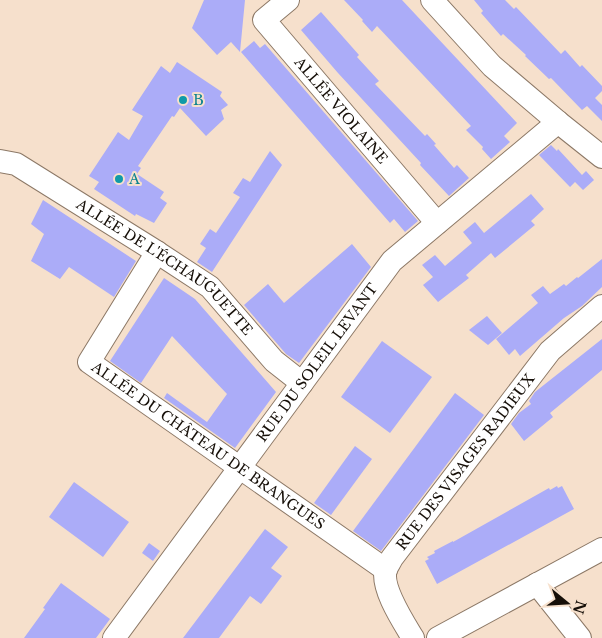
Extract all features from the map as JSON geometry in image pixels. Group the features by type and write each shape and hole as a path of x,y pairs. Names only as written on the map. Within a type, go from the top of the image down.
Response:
{"street":[{"name":"ALLÉE VIOLAINE","path":"288,0 264,20 437,223"},
{"path":"432,0 492,66 602,157"},
{"name":"RUE DU SOLEIL LEVANT","path":"114,638 392,261 558,122"},
{"name":"ALLÉE DE L'ÉCHAUGUETTE","path":"8,162 157,252 210,287 274,361 302,383"},
{"name":"ALLÉE DU CHÂTEAU DE BRANGUES","path":"157,252 88,362 386,570"},
{"name":"RUE DES VISAGES RADIEUX","path":"386,570 392,558 550,351 602,306"},
{"path":"438,638 602,549"},
{"path":"386,570 386,585 399,615 413,638"},
{"path":"537,584 580,638"}],"building":[{"path":"204,0 245,0 240,52 231,42 217,55 192,28"},
{"path":"344,0 402,0 517,123 504,136 510,142 491,159 482,149 483,147 466,130 471,126 377,26 372,32"},
{"path":"474,0 505,0 514,9 516,7 561,54 565,50 580,67 582,65 602,86 602,91 595,98 602,105 602,121 587,106 582,110 526,55 503,34 501,36 481,13 483,11"},
{"path":"321,12 379,81 375,84 425,136 427,134 454,168 457,165 469,178 449,196 301,30"},
{"path":"254,41 260,48 265,44 418,221 405,232 394,219 390,223 241,52"},
{"path":"177,62 222,92 220,96 228,105 221,110 224,119 206,136 180,108 174,117 172,116 138,166 141,168 137,174 164,192 160,198 167,203 154,223 136,214 135,216 94,189 99,182 89,176 118,132 129,140 143,116 132,110 161,66 170,73"},
{"path":"551,145 557,151 558,149 582,175 586,171 594,180 583,190 575,182 570,187 539,155"},
{"path":"270,151 282,165 212,272 197,262 206,248 200,244 210,229 216,233 240,197 233,193 243,178 250,182"},
{"path":"531,194 544,209 531,221 535,225 495,258 491,253 466,275 469,278 438,302 423,285 433,277 422,265 435,255 445,266 472,243 463,232 475,222 484,233"},
{"path":"43,200 136,261 114,297 69,267 60,279 31,261 44,234 31,224"},
{"path":"352,244 371,267 299,363 286,354 244,305 268,284 284,303"},
{"path":"602,259 602,287 582,306 564,318 520,356 515,349 509,355 496,339 538,303 531,295 543,286 550,294 564,284 566,286"},
{"path":"164,278 195,299 276,392 235,448 164,398 167,393 207,422 227,394 172,336 141,383 110,361"},
{"path":"487,316 502,333 488,345 469,330"},
{"path":"602,339 602,370 550,413 553,417 524,441 511,424 519,413 531,404 529,401 535,392"},
{"path":"382,341 432,377 390,433 341,397"},
{"path":"455,393 484,415 381,551 353,531"},
{"path":"355,446 372,459 331,515 314,503"},
{"path":"74,482 129,522 103,557 49,517"},
{"path":"557,486 558,488 562,486 574,509 437,584 425,561 429,559 427,557 435,553 434,551 549,488 550,490"},
{"path":"265,529 288,547 271,568 282,576 261,604 250,596 219,638 183,638"},
{"path":"149,543 160,551 153,561 142,553"},
{"path":"61,583 110,619 96,638 24,638 45,609 43,608"}],"place":[{"name":"B","path":"183,100"},
{"name":"A","path":"119,179"}]}
